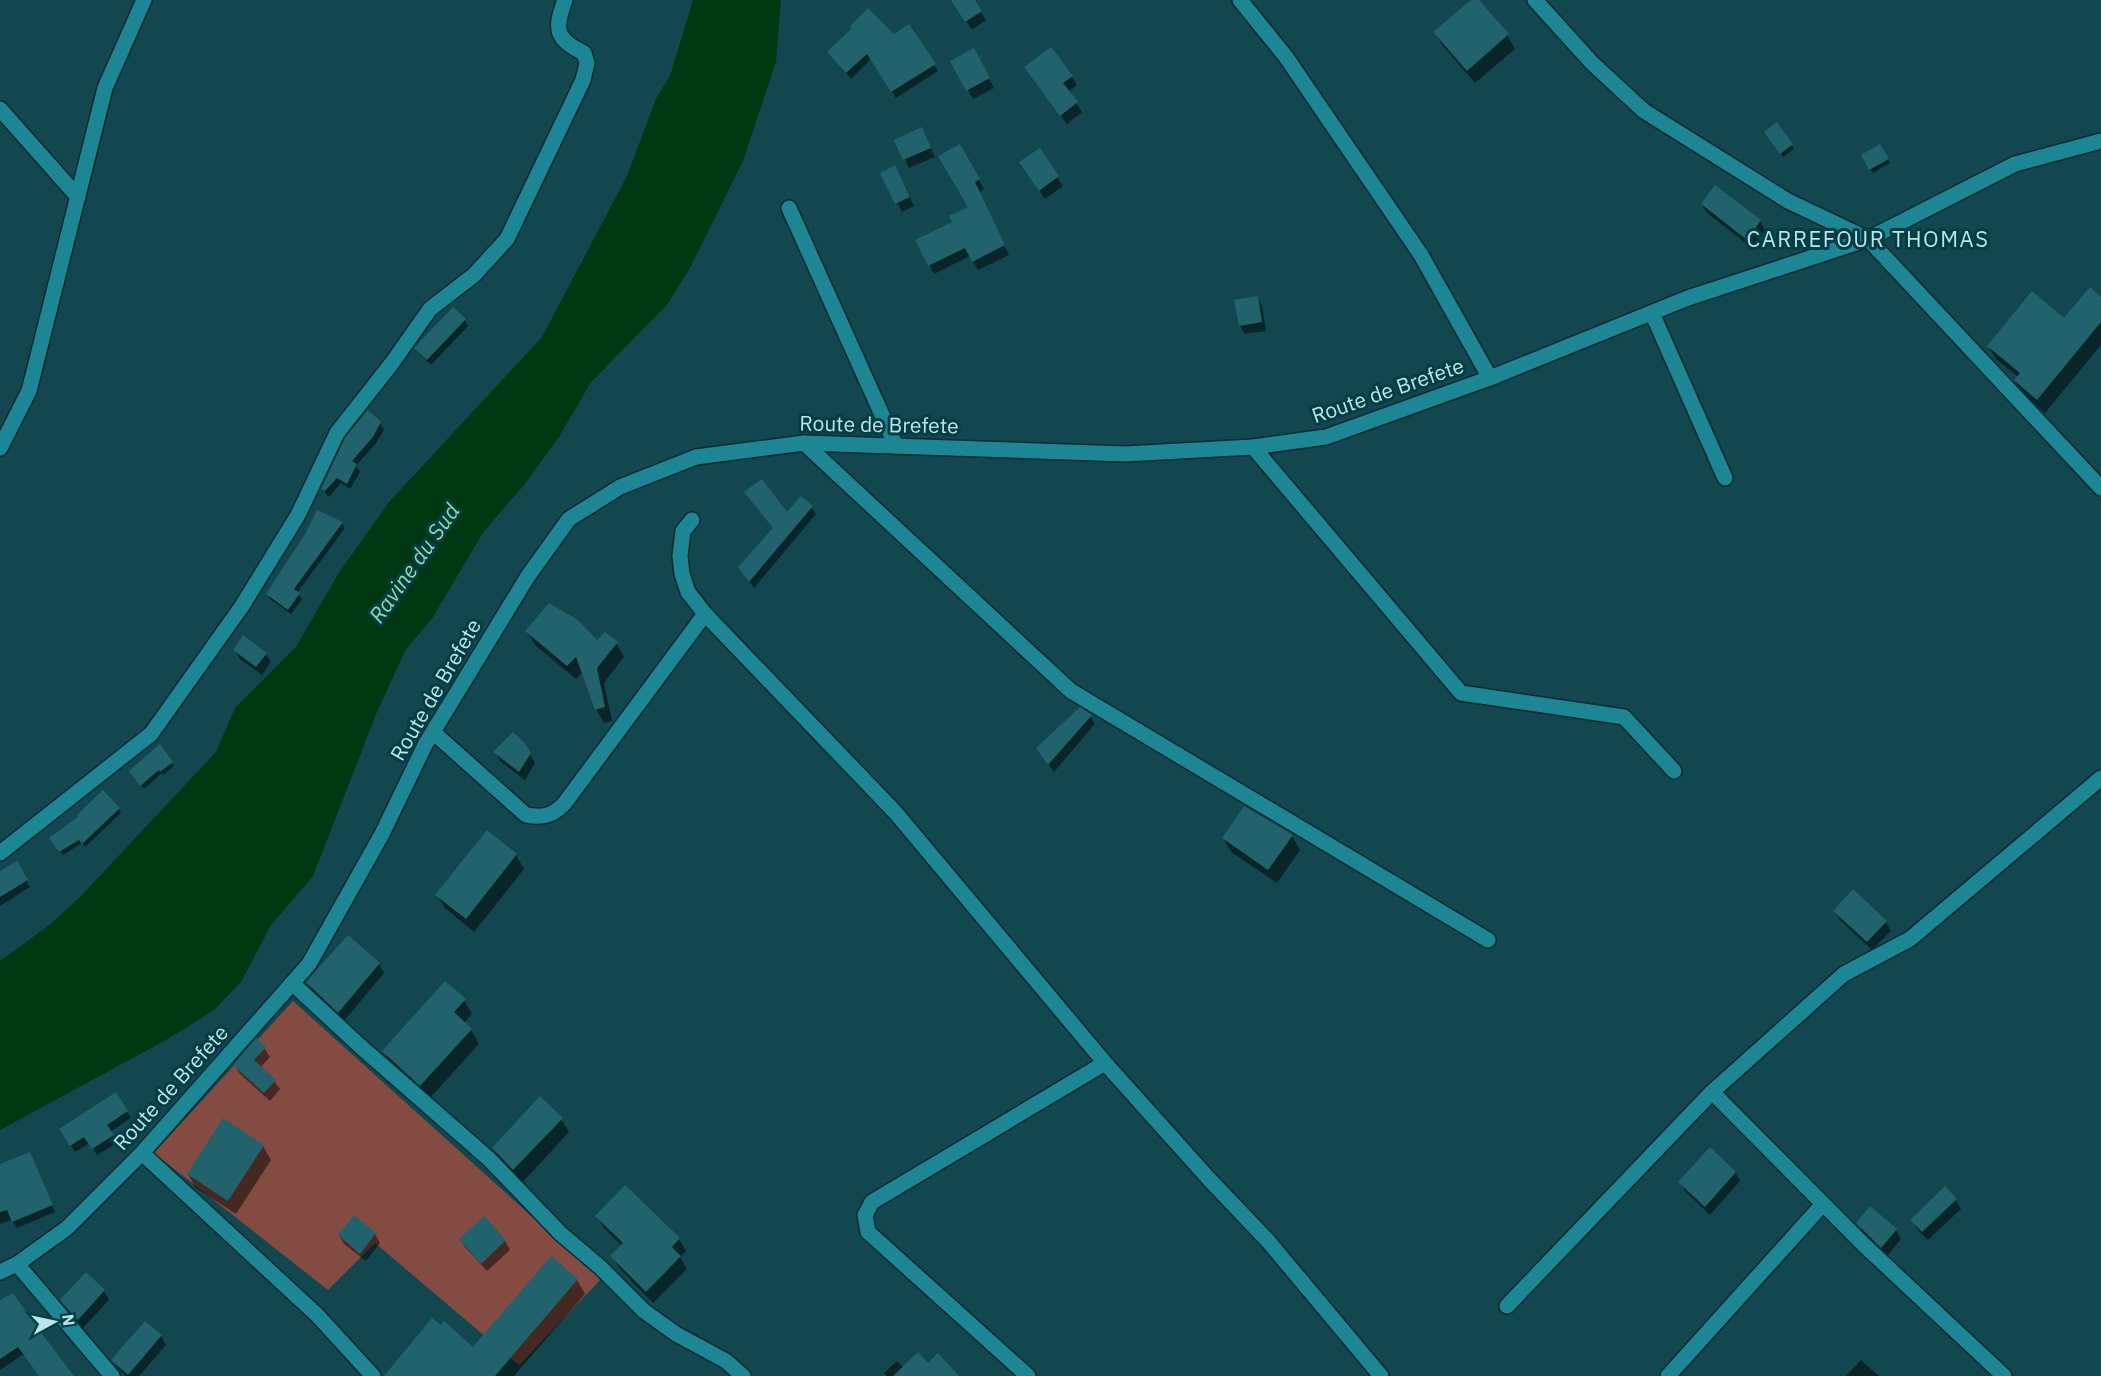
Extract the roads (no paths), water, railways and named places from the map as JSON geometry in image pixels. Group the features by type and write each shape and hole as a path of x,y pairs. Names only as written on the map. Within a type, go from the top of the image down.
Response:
{"street":[{"path":"0,448 29,391 105,88 144,0"},
{"path":"0,853 151,734 242,606 298,515 337,433 392,363 430,309 474,275 507,239 583,80 587,63 584,53 568,44 559,35 557,21 565,0"},
{"path":"1240,0 1286,57 1421,255 1490,378"},
{"path":"1535,0 1592,63 1644,111 1788,201 1868,239 2101,488"},
{"path":"0,109 78,197"},
{"name":"Route de Brefete","path":"0,1272 17,1264 67,1228 142,1153 309,964 382,834 433,732 528,576 569,519 620,486 696,457 804,442 1125,454 1253,447 1326,437 1490,378 1688,298 1868,239 2015,164 2101,141"},
{"path":"789,208 896,446"},
{"path":"1652,313 1725,478"},
{"path":"804,442 1071,691 1488,940"},
{"path":"1253,447 1461,693 1624,717 1674,771"},
{"path":"692,520 684,531 680,556 682,574 688,592 705,614 895,812 1105,1063 1268,1241 1381,1376"},
{"path":"433,732 526,815 541,818 555,813 705,614"},
{"path":"1507,1306 1712,1092 1844,974 1910,939 2101,778"},
{"path":"292,983 489,1159 561,1234 600,1267 644,1311 675,1334 726,1361 743,1376"},
{"path":"1028,1376 868,1232 865,1215 873,1202 1105,1063"},
{"path":"1712,1092 1864,1245 2004,1376"},
{"path":"142,1153 317,1315 373,1376"},
{"path":"1668,1376 1823,1204"},
{"path":"17,1264 112,1376"}],"water":[{"name":"Ravine du Sud","path":"693,0 781,0 776,62 743,161 691,266 667,305 591,382 559,437 524,485 484,531 431,620 406,649 377,712 313,876 271,925 241,982 214,1010 166,1040 0,1130 0,961 52,923 81,896 216,752 235,708 296,647 340,571 390,501 542,337 627,176 656,99 670,76"}],"district":[{"name":"CARREFOUR THOMAS","path":"1868,239"}]}
